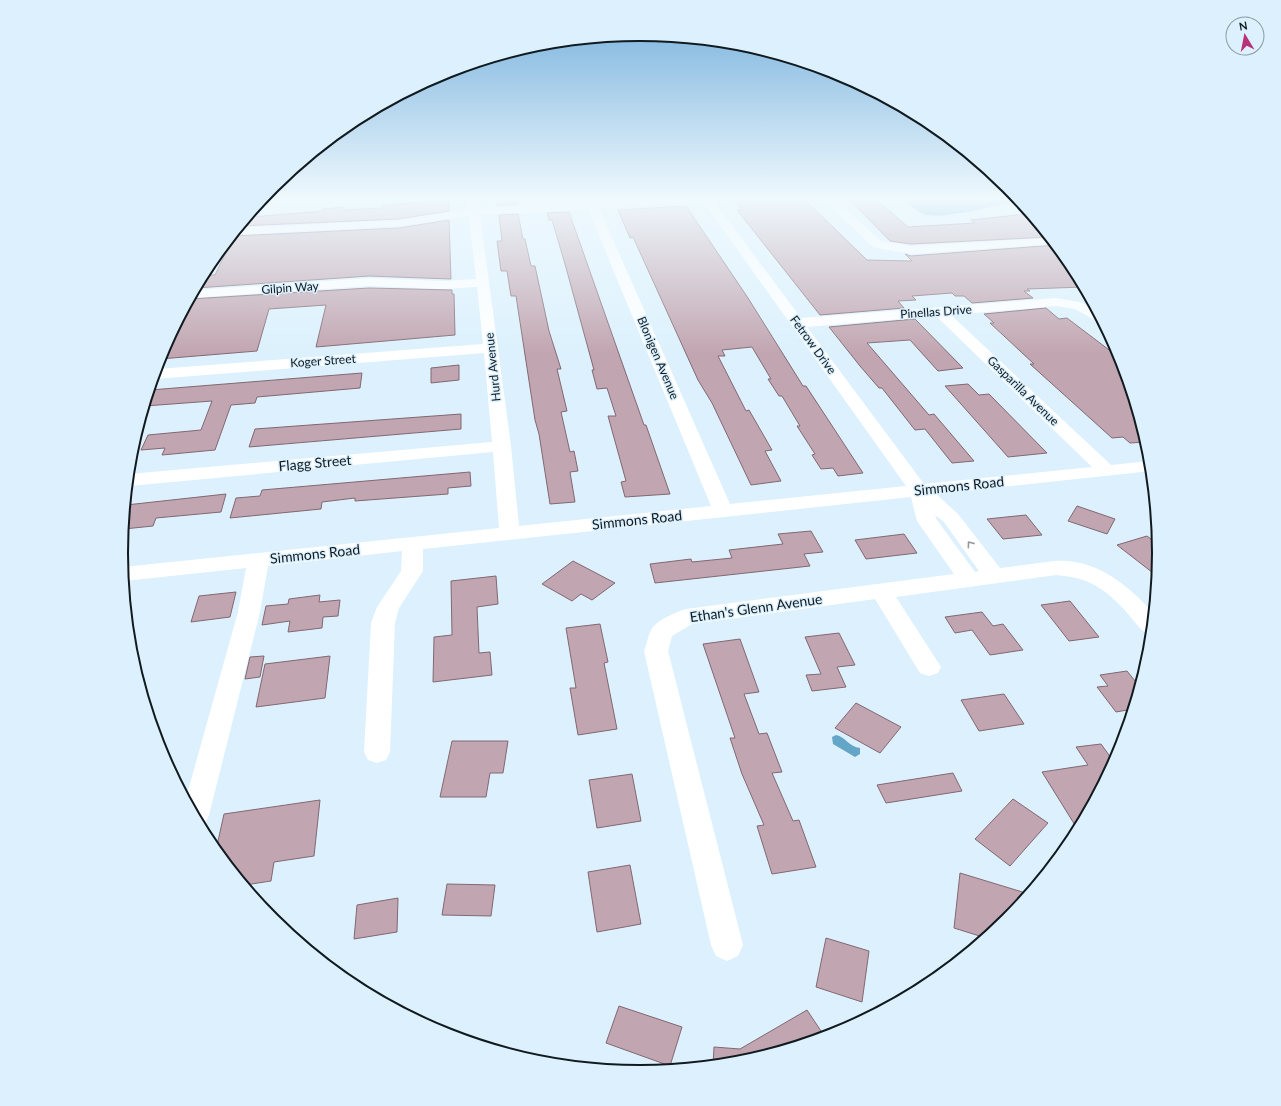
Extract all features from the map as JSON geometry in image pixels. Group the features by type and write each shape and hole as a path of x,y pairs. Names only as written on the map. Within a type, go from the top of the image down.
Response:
{"street":[{"name":"Hurd Avenue","path":"479,252 502,446 510,533"},
{"name":"Blonigen Avenue","path":"612,252 723,511"},
{"name":"Fetrow Drive","path":"745,252 920,490"},
{"name":"Gilpin Way","path":"199,294 368,282 443,285 483,283"},
{"name":"Pinellas Drive","path":"797,323 1056,302 1075,304 1091,311"},
{"name":"Gasparilla Avenue","path":"940,312 1106,470"},
{"name":"Koger Street","path":"161,374 491,348"},
{"name":"Flagg Street","path":"134,480 502,446"},
{"name":"Simmons Road","path":"129,573 1145,467"},
{"path":"920,490 951,518 994,576"},
{"path":"920,490 927,521 969,579"},
{"path":"376,752 383,623 388,607 412,571 413,543"},
{"path":"197,808 249,612 258,560"},
{"name":"Ethan's Glenn Avenue","path":"727,945 656,651 662,632 686,617 1056,568 1084,572 1110,583 1130,602 1148,622"},
{"path":"881,591 929,667"}],"water":[{"path":"836,735 853,746 860,748 860,754 855,757 833,744 832,737"}],"building":[{"path":"227,252 450,252 451,279 369,276 203,288 211,275 215,275"},
{"path":"498,252 528,252 531,266 535,266 549,331 561,369 557,369 567,411 561,412 570,452 574,451 578,471 570,472 575,502 550,504 539,434 535,420 516,296 511,296 507,271 501,271"},
{"path":"561,252 583,252 670,494 625,497 621,482 626,481 608,416 616,416 607,388 597,389 592,370 594,370"},
{"path":"640,252 717,252 748,298 803,386 806,386 863,473 838,476 833,468 821,469 812,455 815,454 797,426 800,426 782,396 779,396 768,379 771,379 752,347 722,350 725,356 718,356 746,411 749,410 772,450 765,451 781,481 751,485 712,403 698,380"},
{"path":"770,252 858,252 867,260 912,261 905,254 911,256 969,252 1054,252 1078,287 1027,289 1030,291 1024,291 1033,298 972,303 964,296 955,296 952,293 912,296 916,300 898,301 904,308 820,315"},
{"path":"369,288 452,290 452,294 454,294 455,335 316,347 326,305 269,309 257,351 166,358 196,299"},
{"path":"1046,308 1059,319 1067,318 1112,352 1125,388 1140,442 1130,443 1123,437 1112,438 1030,364 1034,364 990,323 994,323 984,314"},
{"path":"915,319 963,368 938,371 910,340 867,343 929,415 934,414 974,461 952,463 925,429 915,430 882,388 879,388 829,327"},
{"path":"459,365 459,380 431,383 431,368"},
{"path":"362,373 360,388 257,397 255,403 231,405 215,450 162,455 165,448 141,450 148,435 201,430 212,401 151,406 156,390"},
{"path":"968,384 979,395 989,394 1047,453 1008,457 945,386"},
{"path":"461,414 461,429 249,447 255,429"},
{"path":"470,472 471,486 448,488 448,494 355,501 355,498 322,502 321,509 230,518 236,498 260,496 262,490"},
{"path":"226,494 221,512 156,518 153,526 129,528 131,504"},
{"path":"1077,506 1115,519 1107,534 1068,521"},
{"path":"1026,515 1042,535 1003,539 987,519"},
{"path":"811,531 823,552 804,554 810,566 655,583 650,564 691,559 692,562 732,558 729,550 783,544 778,534"},
{"path":"904,534 917,553 866,559 855,540"},
{"path":"1147,536 1152,539 1151,572 1117,545"},
{"path":"573,561 615,583 592,600 581,594 572,601 542,584"},
{"path":"496,576 498,604 477,607 479,653 490,652 492,675 433,682 434,637 452,635 451,581"},
{"path":"236,592 230,617 191,622 199,596"},
{"path":"320,595 319,602 340,600 338,616 323,617 322,628 288,632 290,621 262,625 266,606 288,604 289,599"},
{"path":"1070,601 1099,637 1069,641 1041,605"},
{"path":"982,612 993,626 1003,624 1023,650 990,655 972,630 955,633 945,617"},
{"path":"600,624 608,662 604,663 617,729 578,735 570,688 576,688 566,628"},
{"path":"839,633 855,665 837,667 846,687 812,691 806,675 821,674 805,637"},
{"path":"740,639 759,692 744,694 759,734 767,733 782,772 772,773 793,821 799,820 816,867 772,874 757,826 764,825 742,774 730,738 735,738 703,644"},
{"path":"264,656 260,677 245,679 250,657"},
{"path":"330,656 325,698 256,707 265,664"},
{"path":"1127,671 1136,682 1128,710 1116,712 1097,687 1108,686 1100,675"},
{"path":"1004,694 1024,724 979,731 961,700"},
{"path":"856,703 901,727 880,753 835,728"},
{"path":"452,741 508,741 503,773 490,773 486,797 440,797"},
{"path":"1101,744 1110,757 1084,809 1074,824 1042,772 1088,765 1076,747"},
{"path":"953,773 962,791 886,803 877,785"},
{"path":"632,774 641,821 597,828 589,780"},
{"path":"1013,799 1048,823 1010,866 975,839"},
{"path":"320,800 314,856 274,862 271,881 250,884 234,865 218,841 224,814"},
{"path":"630,865 641,924 597,932 588,872"},
{"path":"960,873 1024,892 1003,915 980,936 954,928"},
{"path":"447,884 495,885 491,916 442,915"},
{"path":"398,898 397,932 354,939 357,905"},
{"path":"826,938 869,951 862,1002 816,987"},
{"path":"619,1006 682,1027 671,1064 665,1064 606,1043"},
{"path":"807,1010 821,1032 773,1048 713,1060 714,1047 740,1049"}]}
